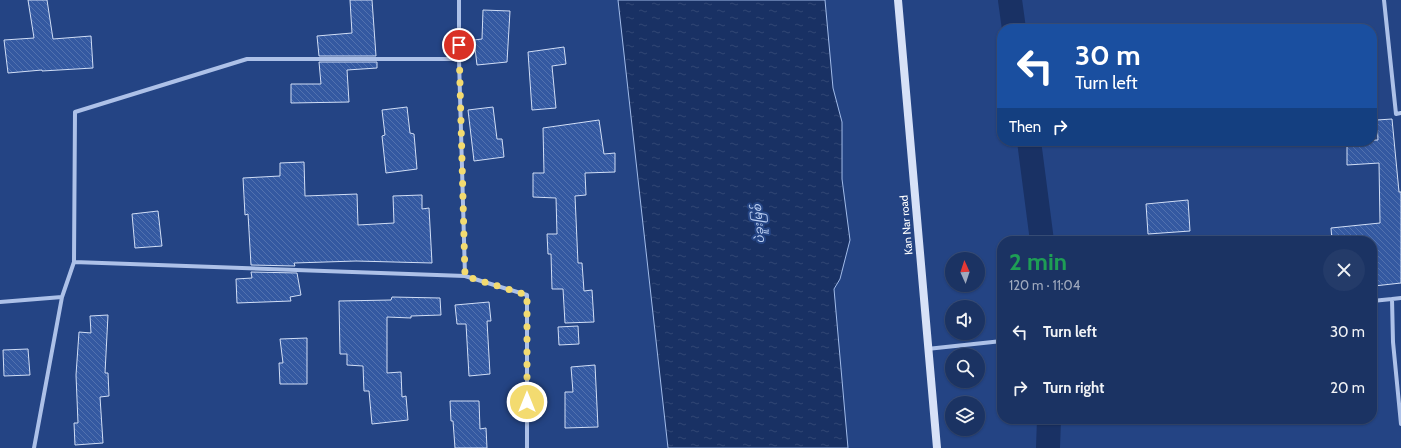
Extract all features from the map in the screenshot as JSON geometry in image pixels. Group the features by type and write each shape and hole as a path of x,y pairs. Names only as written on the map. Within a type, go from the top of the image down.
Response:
{"street":[{"path":"459,0 459,60 465,276"},
{"name":"Kan Nar road","path":"898,0 936,448"},
{"path":"1384,0 1399,114"},
{"path":"34,448 62,297 74,262 75,112 247,59 459,60"},
{"path":"74,262 465,276 527,295 527,448"},
{"path":"0,302 62,297"},
{"path":"1377,300 1401,298"},
{"path":"1392,299 1393,342 1401,424"},
{"path":"927,349 997,341"}],"water":[{"name":"ပဲခူးမြစ်","path":"618,0 825,0 833,88 842,122 842,179 850,240 840,279 834,289 848,448 668,448"}],"building":[{"path":"28,0 47,0 53,39 91,36 93,68 8,73 4,40 34,38"},
{"path":"350,0 372,0 376,56 319,56 317,36 352,33"},
{"path":"483,10 510,11 507,62 477,65 474,40 482,39"},
{"path":"564,47 566,64 552,66 556,108 532,110 528,52"},
{"path":"319,62 377,62 377,68 347,70 349,102 291,103 291,84 321,84"},
{"path":"407,107 410,133 414,134 417,169 386,173 382,136 385,135 382,110"},
{"path":"493,107 497,139 502,139 504,157 474,161 468,110"},
{"path":"1392,119 1399,192 1401,192 1401,283 1377,286 1377,236 1332,236 1331,228 1380,223 1379,163 1347,165 1347,146 1377,146 1377,120"},
{"path":"599,120 604,154 615,153 615,172 585,173 586,195 575,196 578,263 582,263 584,291 592,290 594,322 565,323 563,289 552,289 551,254 548,254 547,234 557,234 556,198 533,197 533,173 544,173 543,128"},
{"path":"304,162 305,196 357,194 358,225 394,223 393,196 422,195 422,209 429,208 432,263 356,261 294,263 295,266 251,265 248,214 245,215 243,178 280,176 280,163"},
{"path":"1188,200 1190,231 1148,234 1146,204"},
{"path":"158,211 162,246 135,248 132,214"},
{"path":"251,272 297,273 301,295 290,297 291,301 237,303 236,279 252,278"},
{"path":"392,297 440,298 441,315 411,316 411,318 387,317 387,373 401,372 402,397 406,396 408,420 372,424 369,391 364,391 363,366 347,365 347,354 340,354 339,301 391,300"},
{"path":"489,302 491,321 487,321 490,374 469,376 466,324 457,324 455,305"},
{"path":"108,315 105,373 108,373 109,396 100,397 103,443 75,445 74,423 78,423 76,375 79,332 91,333 90,316"},
{"path":"578,326 579,344 559,345 558,327"},
{"path":"307,338 307,384 280,384 279,363 283,363 280,339"},
{"path":"28,349 30,375 4,376 3,350"},
{"path":"595,365 598,427 565,428 565,392 573,392 571,367"},
{"path":"450,401 479,401 480,429 486,428 487,448 455,448"}],"waterway":[{"path":"1010,0 1013,24"},
{"path":"1030,146 1041,236"},
{"path":"1048,448 1049,424"}],"route":[{"path":"459,45 465,276 527,295 527,402"}]}
